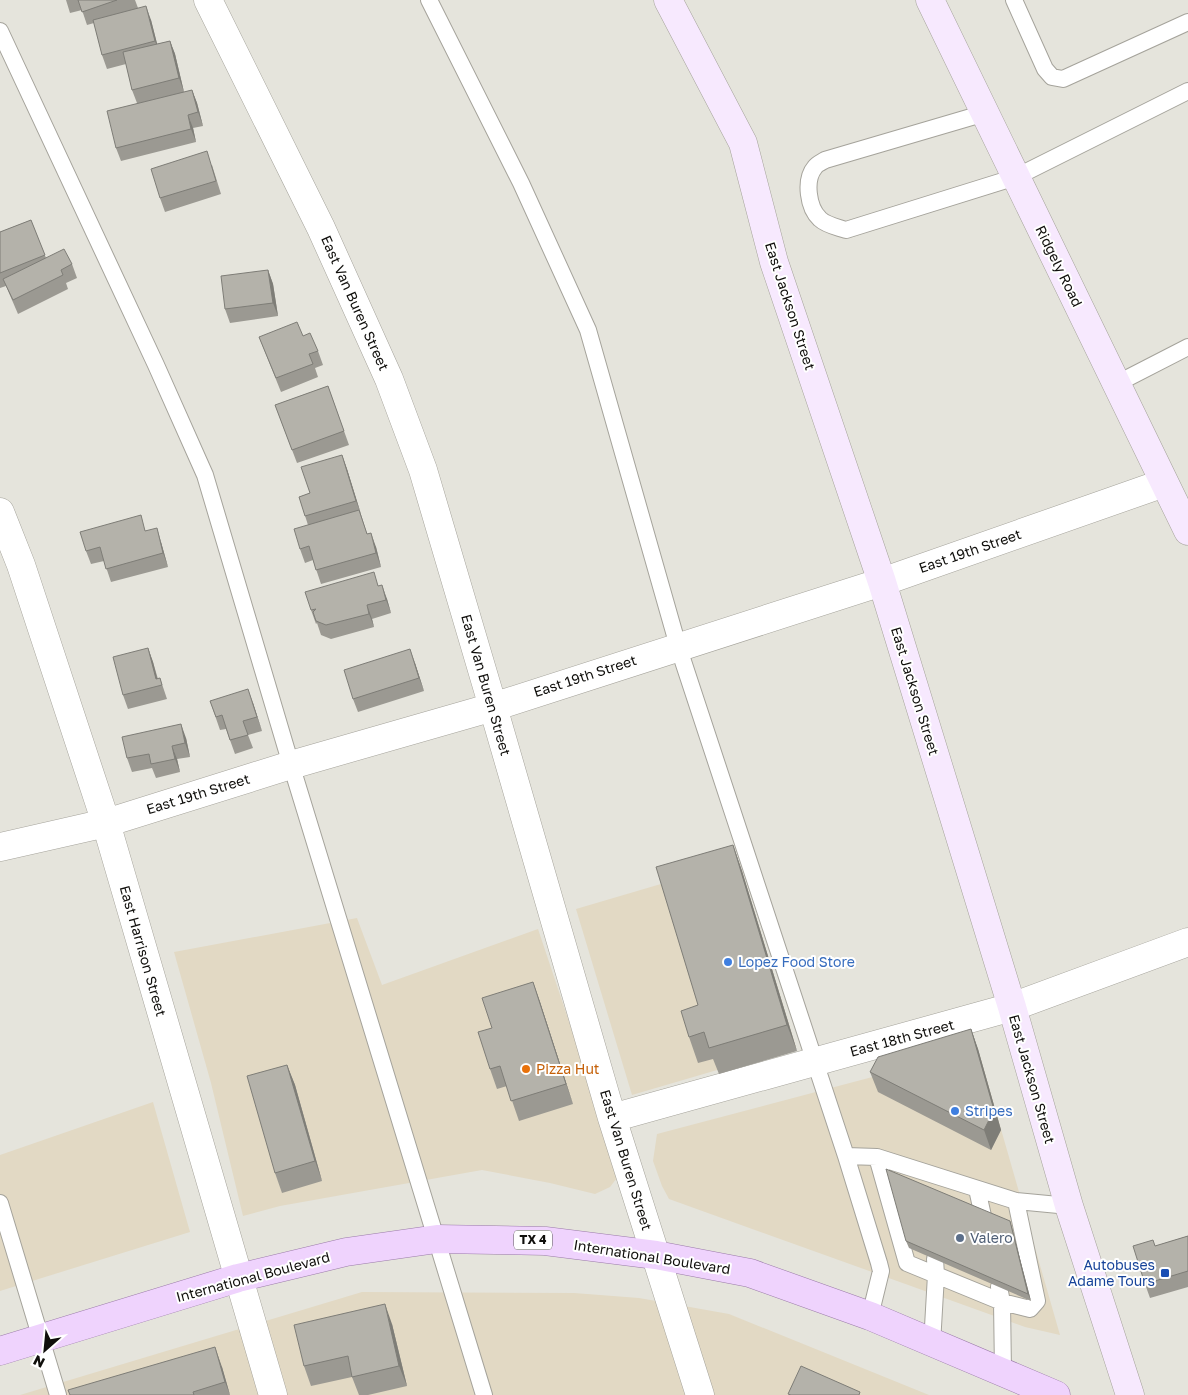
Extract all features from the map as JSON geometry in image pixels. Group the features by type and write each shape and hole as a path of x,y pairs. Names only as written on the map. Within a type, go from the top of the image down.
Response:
{"main road":[{"name":"East Jackson Street","path":"668,0 744,143 774,262 882,582 1012,1007 1069,1206 1130,1395"},
{"name":"Ridgely Road","path":"930,0 1188,531"},
{"name":"International Boulevard","path":"0,1351 238,1278 346,1252 437,1239 545,1240 656,1255 750,1274 870,1316 932,1344 1056,1395"}],"street":[{"name":"East Van Buren Street","path":"208,0 321,228 389,379 423,470 612,1118 700,1395"},
{"name":"East 19th Street","path":"0,847 106,823 291,765 493,707 882,582 1164,483"},
{"name":"East Harrison Street","path":"0,512 21,565 106,823 273,1395"},
{"name":"East 18th Street","path":"612,1118 1012,1007 1188,942"}],"lane":[{"path":"429,0 521,183 588,330 678,646 846,1156 881,1271 870,1316"},
{"path":"1014,0 1045,69 1052,78 1063,79 1188,22"},
{"path":"0,31 156,365 205,475 291,765 484,1395"},
{"path":"985,113 825,160 815,166 810,177 808,189 811,205 820,219 846,230 1016,177 1188,91"},
{"path":"1116,384 1188,347"},
{"path":"846,1156 877,1157 1016,1201 1069,1206"},
{"path":"877,1157 907,1263 936,1267 1001,1294 1030,1309 1037,1301 1016,1201"},
{"path":"923,1172 928,1192"},
{"path":"977,1189 983,1216"},
{"path":"0,1203 58,1395"},
{"path":"932,1344 936,1267"},
{"path":"1001,1294 1003,1372"}],"shaded area":[{"path":"739,861 796,1047 632,1095 576,909"},
{"path":"357,918 382,985 538,929 620,1174 610,1187 595,1194 482,1170 280,1206 243,1216 211,1083 174,952"},
{"path":"978,1049 1060,1335 1025,1327 669,1199 662,1186 653,1161 657,1134"},
{"path":"153,1102 190,1232 0,1291 0,1155"},
{"path":"362,1292 574,1293 639,1298 729,1314 929,1395 20,1395"}],"building":[{"path":"78,0 117,0 82,12"},
{"path":"146,6 155,41 102,55 93,20"},
{"path":"170,41 179,78 132,90 123,52"},
{"path":"192,90 198,112 188,115 191,129 116,148 107,111"},
{"path":"207,151 216,181 160,198 151,169"},
{"path":"31,220 45,255 0,273 0,232"},
{"path":"64,249 72,264 61,270 63,275 13,300 3,279"},
{"path":"268,270 273,303 225,309 221,276"},
{"path":"297,322 303,336 310,333 318,351 309,354 313,364 276,378 259,337"},
{"path":"328,386 344,431 292,450 275,405"},
{"path":"342,455 356,501 305,516 299,497 310,493 301,467"},
{"path":"359,510 367,534 371,533 376,553 316,570 309,546 300,549 294,529"},
{"path":"141,515 145,531 157,528 163,553 106,569 100,547 86,551 80,532"},
{"path":"374,572 378,586 382,585 386,600 367,605 369,614 326,625 316,621 313,612 316,609 311,610 305,592"},
{"path":"148,648 156,679 160,678 162,685 123,695 113,657"},
{"path":"410,649 419,678 353,699 344,670"},
{"path":"248,689 257,717 243,721 248,735 230,740 222,715 216,717 210,701"},
{"path":"181,724 185,743 172,746 175,759 151,764 149,754 127,758 122,737"},
{"name":"Lopez Food Store","path":"733,845 787,1025 709,1048 704,1032 689,1037 681,1011 698,1005 656,867"},
{"name":"Pizza Hut","path":"533,982 566,1084 511,1101 500,1066 490,1069 478,1032 492,1028 482,998"},
{"name":"Stripes","path":"971,1029 994,1110 984,1130 870,1072 878,1057"},
{"path":"287,1065 315,1161 275,1173 247,1076"},
{"name":"Valero","path":"886,1169 1010,1221 1028,1294 906,1241"},
{"path":"1188,1236 1188,1271 1145,1284 1133,1246 1153,1240 1155,1246"},
{"path":"385,1304 399,1366 352,1377 348,1356 304,1366 294,1325"},
{"path":"215,1347 225,1382 193,1392 194,1395 70,1395 68,1390"},
{"path":"801,1366 860,1392 859,1395 788,1394"}],"place":[{"name":"Lopez Food Store","path":"728,962"},
{"name":"Pizza Hut","path":"526,1069"},
{"name":"Stripes","path":"955,1111"},
{"name":"Valero","path":"960,1238"},
{"name":"Autobuses Adame Tours","path":"1165,1273"}]}
